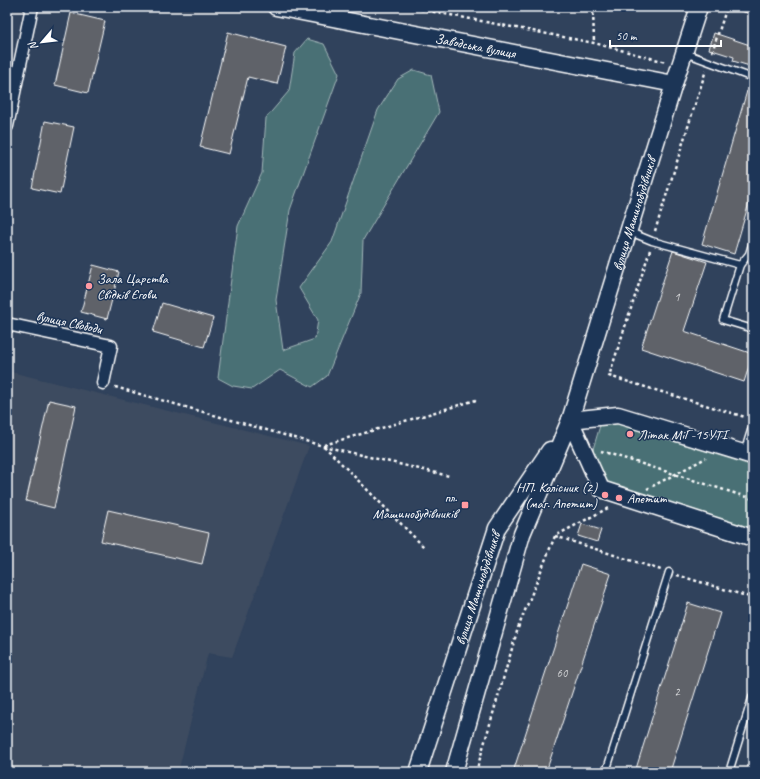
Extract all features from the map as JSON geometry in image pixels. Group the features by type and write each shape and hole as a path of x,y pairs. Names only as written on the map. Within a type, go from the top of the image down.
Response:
{"street":[{"path":"7,126 32,7"},
{"name":"Заводська вулиця","path":"276,7 674,84"},
{"name":"вулиця Машинобудівників","path":"454,772 522,534 570,420 699,7"},
{"name":"вулиця Свободи","path":"7,324 111,346 103,383"},
{"path":"748,454 618,415 570,420 601,489 753,538"},
{"name":"вулиця Машинобудівників","path":"418,772 497,528 570,420"}],"lane":[{"path":"682,59 753,78"},
{"path":"628,231 652,241 740,265"},
{"path":"753,241 749,254 740,265 723,320 753,329"},
{"path":"748,454 753,424"},
{"path":"606,772 669,572"},
{"path":"729,772 753,695"}],"path":[{"path":"409,7 682,59"},
{"path":"593,7 594,43"},
{"path":"103,383 324,446 449,476"},
{"path":"324,446 476,400"},
{"path":"324,446 425,548"},
{"path":"476,772 518,628 555,536 726,448"},
{"path":"600,451 753,499"},
{"path":"555,536 753,598"}],"shaded area":[{"path":"7,371 309,446 232,657 208,653 178,772 7,772"}],"green space":[{"path":"307,39 324,44 339,74 290,210 276,300 283,350 315,339 318,320 299,288 332,242 378,110 398,79 414,70 431,75 439,112 363,240 361,293 327,376 312,387 280,370 252,389 233,386 218,378 238,226 262,173 266,118 289,91 295,53"},
{"path":"602,419 753,466 753,530 585,476"}],"building":[{"path":"729,7 753,7 753,15"},
{"path":"71,13 105,21 88,93 55,85"},
{"path":"228,32 286,47 277,84 248,77 229,154 200,147"},
{"path":"714,33 753,46 753,67 733,61 734,57 709,49"},
{"path":"747,91 753,93 753,189 734,254 702,244"},
{"path":"45,121 74,127 60,194 32,188"},
{"path":"673,251 707,262 684,331 753,354 744,382 641,348"},
{"path":"93,265 119,272 107,319 81,312"},
{"path":"162,303 213,318 204,347 153,332"},
{"path":"49,400 76,406 54,508 26,501"},
{"path":"108,510 209,533 202,564 101,541"},
{"path":"582,524 601,530 597,542 578,536"},
{"path":"581,564 611,574 546,772 513,772"},
{"path":"688,603 720,613 670,772 635,772"}],"place":[{"name":"Зала Царства Свідків Єгови","path":"89,286"},
{"name":"Літак МіГ-15УТІ","path":"630,434"},
{"name":"НП. Колісник (2) (маг. Апетит)","path":"605,495"},
{"name":"Апетит","path":"619,498"},
{"name":"пл. Машинобудівників","path":"465,505"}]}
